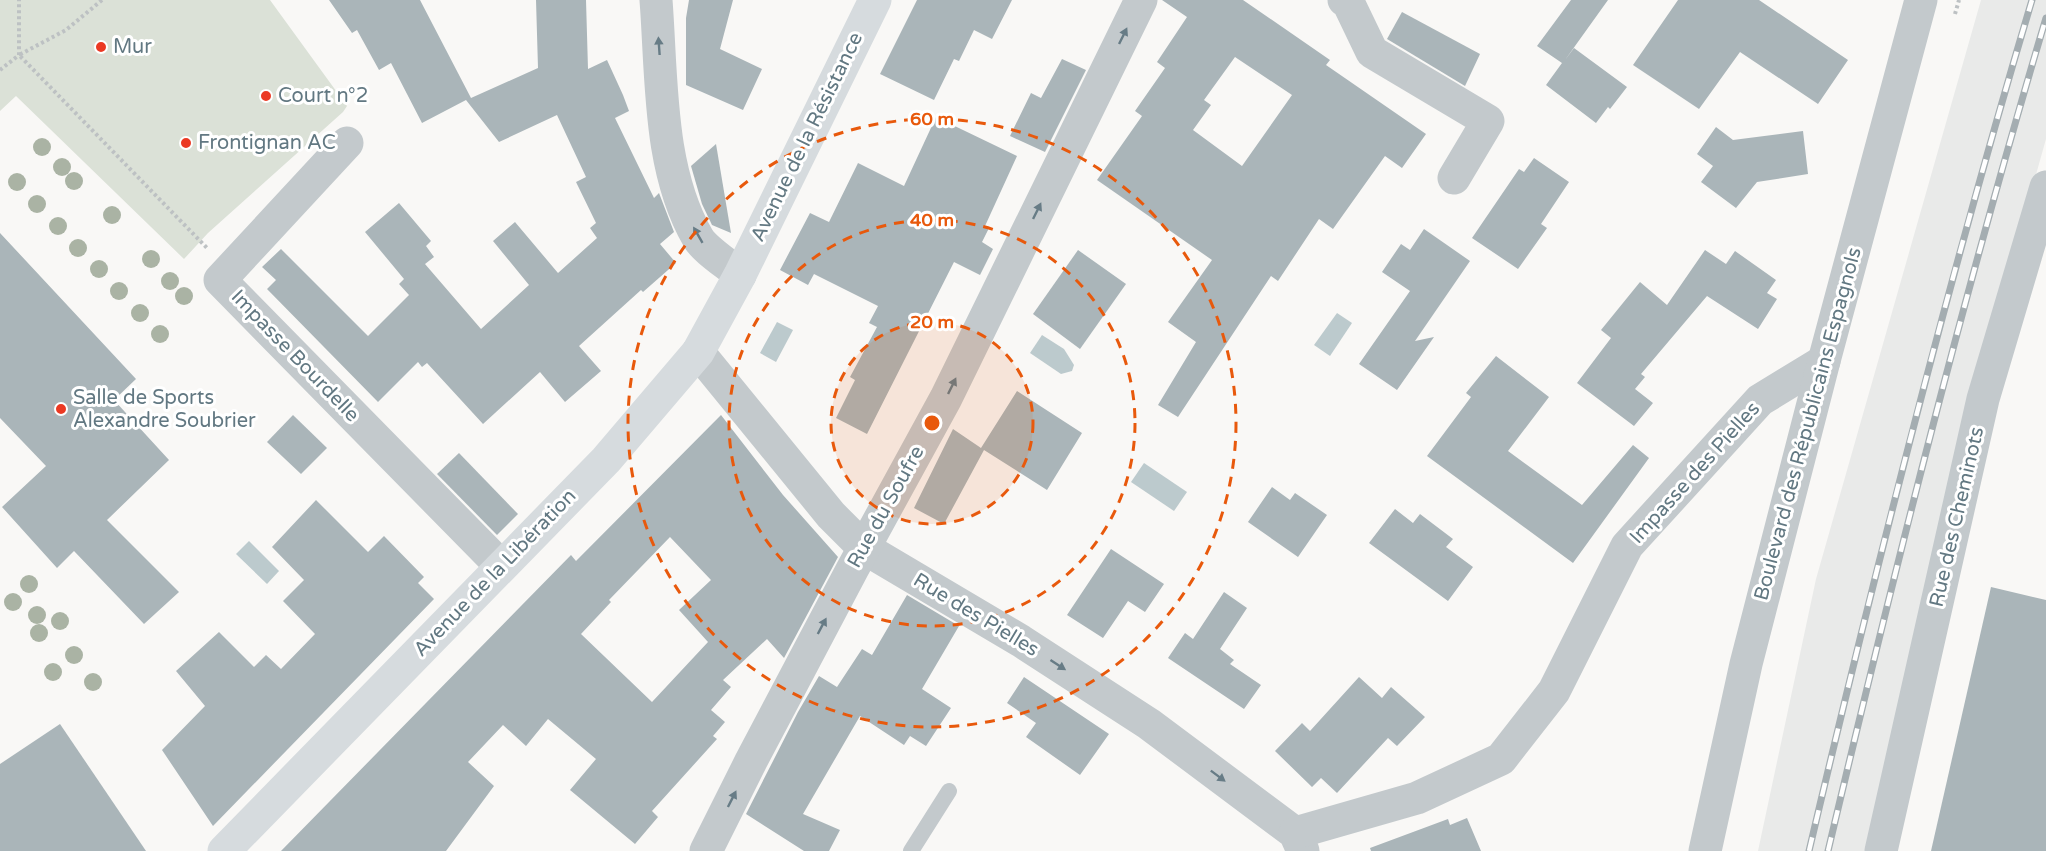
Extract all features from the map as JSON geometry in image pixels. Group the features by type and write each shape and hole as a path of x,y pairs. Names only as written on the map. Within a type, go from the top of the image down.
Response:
{"main road":[{"name":"Avenue de la Résistance","path":"740,274 875,0"},
{"name":"Avenue de la Libération","path":"224,851 606,460 698,352 740,274"}],"street":[{"path":"656,0 666,137 675,184 699,240 740,274"},
{"name":"Rue du Soufre","path":"706,851 751,760 951,387 1141,0"},
{"path":"1344,0 1348,2 1372,52 1488,121 1454,178"},
{"name":"Boulevard des Républicains Espagnols","path":"1705,851 1746,664 1921,0"},
{"name":"Impasse Bourdelle","path":"347,143 220,280 501,566"},
{"name":"Rue des Cheminots","path":"1881,851 1983,399 2046,187"},
{"name":"Rue des Pielles","path":"698,352 831,515 864,548 1021,641 1149,724 1299,842"},
{"name":"Impasse des Pielles","path":"1299,842 1417,798 1501,759 1554,691 1627,546 1760,400 1824,361"}],"lane":[{"path":"911,851 949,791"}],"path":[{"path":"19,0 20,55 228,271"},
{"path":"0,69 20,55 66,30 102,0"}],"shaded area":[{"name":"Frontignan AC","path":"0,0 270,0 347,106 208,233 184,259 16,96 0,111"},
{"path":"1981,0 2046,0 2046,139 1989,342 1868,851 1758,851 1816,579"},
{"path":"1337,313 1352,323 1330,356 1314,345"},
{"path":"777,322 793,330 776,362 760,353"},
{"path":"1042,335 1064,349 1074,365 1072,371 1061,374 1030,353"},
{"path":"1144,463 1187,492 1174,511 1131,482"},
{"path":"249,541 279,571 267,584 236,554"}],"building":[{"path":"329,0 420,0 471,98 538,68 536,0 586,0 588,69 607,60 623,95 629,111 615,118 654,198 659,193 674,232 660,244 676,263 643,292 641,290 579,346 601,371 565,402 540,372 483,424 427,363 422,367 418,362 378,402 267,289 276,280 262,267 281,249 368,336 409,295 399,284 404,279 365,232 399,203 431,241 426,246 434,257 425,264 481,329 529,285 493,241 515,222 558,273 597,238 590,228 596,223 576,182 586,177 557,115 499,142 466,100 422,123 391,63 379,70 357,30 352,33"},
{"path":"689,0 733,0 720,49 762,69 743,110 686,85 686,18"},
{"path":"917,0 1012,0 992,39 974,30 959,61 954,59 934,100 880,74"},
{"path":"1162,0 1243,0 1330,60 1326,65 1426,134 1402,168 1385,156 1333,229 1319,219 1278,281 1271,276 1178,417 1158,405 1196,342 1168,322 1212,260 1097,180 1142,116 1135,111 1165,68 1157,62 1187,17","holes":["1235,57 1292,95 1242,166 1193,130 1211,105 1204,100"]},
{"path":"1571,0 1608,0 1565,60 1574,48 1627,87 1596,123 1546,85 1562,63 1537,46"},
{"path":"1678,0 1759,0 1848,60 1818,104 1740,52 1699,109 1633,65"},
{"path":"1402,12 1480,54 1465,86 1387,39"},
{"path":"1062,59 1086,70 1045,152 1010,136 1031,93 1041,98"},
{"path":"936,117 1017,156 985,226 989,228 982,242 993,249 980,275 954,262 867,434 836,418 855,380 850,377 877,327 869,323 878,306 814,274 808,285 780,270 810,213 829,222 858,163 904,186"},
{"path":"1716,127 1733,140 1803,131 1808,174 1757,182 1736,208 1701,182 1713,166 1697,154"},
{"path":"716,144 731,233 712,225 702,204 691,166"},
{"path":"1534,158 1569,182 1541,224 1547,228 1518,269 1472,238 1519,169 1524,172"},
{"path":"1424,229 1470,261 1415,341 1434,337 1397,390 1359,364 1410,291 1382,272 1401,244 1410,250"},
{"name":"Salle de Sports Alexandre Soubrier","path":"0,233 136,379 114,400 169,460 107,520 179,592 144,624 74,551 57,568 2,507 46,466 0,418"},
{"path":"1078,250 1126,284 1080,349 1033,314"},
{"path":"1705,250 1726,264 1735,251 1776,280 1767,293 1777,299 1758,329 1707,296 1641,374 1645,377 1635,389 1653,403 1634,426 1577,383 1611,338 1601,330 1640,282 1667,305"},
{"path":"1496,356 1549,397 1508,451 1582,505 1633,445 1649,458 1573,563 1427,456 1471,397 1466,393"},
{"path":"1017,391 1082,433 1047,490 984,450 944,524 914,508 953,429 981,448"},
{"path":"293,415 327,448 301,474 267,442"},
{"path":"721,415 783,495 838,557 784,658 767,639 723,680 731,687 711,710 725,722 713,736 717,739 652,811 658,817 635,844 570,790 596,759 548,719 526,746 503,725 468,762 494,786 446,851 281,851 571,555 576,561","holes":["670,537 711,580 679,610 708,642 652,702 581,634 611,602 609,600"]},
{"path":"459,453 518,514 497,535 437,474"},
{"path":"1272,487 1290,500 1295,493 1327,515 1298,557 1248,522"},
{"path":"316,500 368,552 384,536 424,577 418,583 434,599 213,826 162,750 205,706 176,671 219,632 254,667 266,655 281,669 315,634 283,601 304,580 272,547"},
{"path":"1395,509 1413,523 1420,514 1453,539 1446,547 1473,567 1448,601 1369,543"},
{"path":"1111,549 1164,584 1145,612 1128,601 1103,638 1067,615"},
{"path":"1991,587 2046,600 2046,851 1931,851"},
{"path":"1224,592 1247,608 1220,649 1234,660 1230,664 1261,685 1244,709 1168,658 1185,633 1193,639"},
{"path":"907,595 959,626 922,689 951,708 926,746 910,736 904,745 860,716 803,814 840,830 829,851 804,851 746,814 819,676 837,687 862,649 872,655"},
{"path":"1024,677 1109,734 1080,775 1026,737 1036,723 1007,703"},
{"path":"1359,677 1382,698 1391,687 1425,717 1397,746 1388,738 1337,793 1321,778 1312,787 1275,751 1302,723 1310,731"},
{"path":"60,724 146,851 0,851 0,764"},
{"path":"1467,818 1481,851 1371,851 1370,848 1448,819 1450,825"}],"railway":[{"path":"1809,851 1914,424 1971,211 2032,0"},
{"path":"1828,851 1931,433 2046,18"}],"place":[{"name":"Mur","path":"101,47"},
{"name":"Court n°2","path":"266,96"},
{"name":"Frontignan AC","path":"186,143"},
{"name":"Salle de Sports Alexandre Soubrier","path":"61,409"}]}
